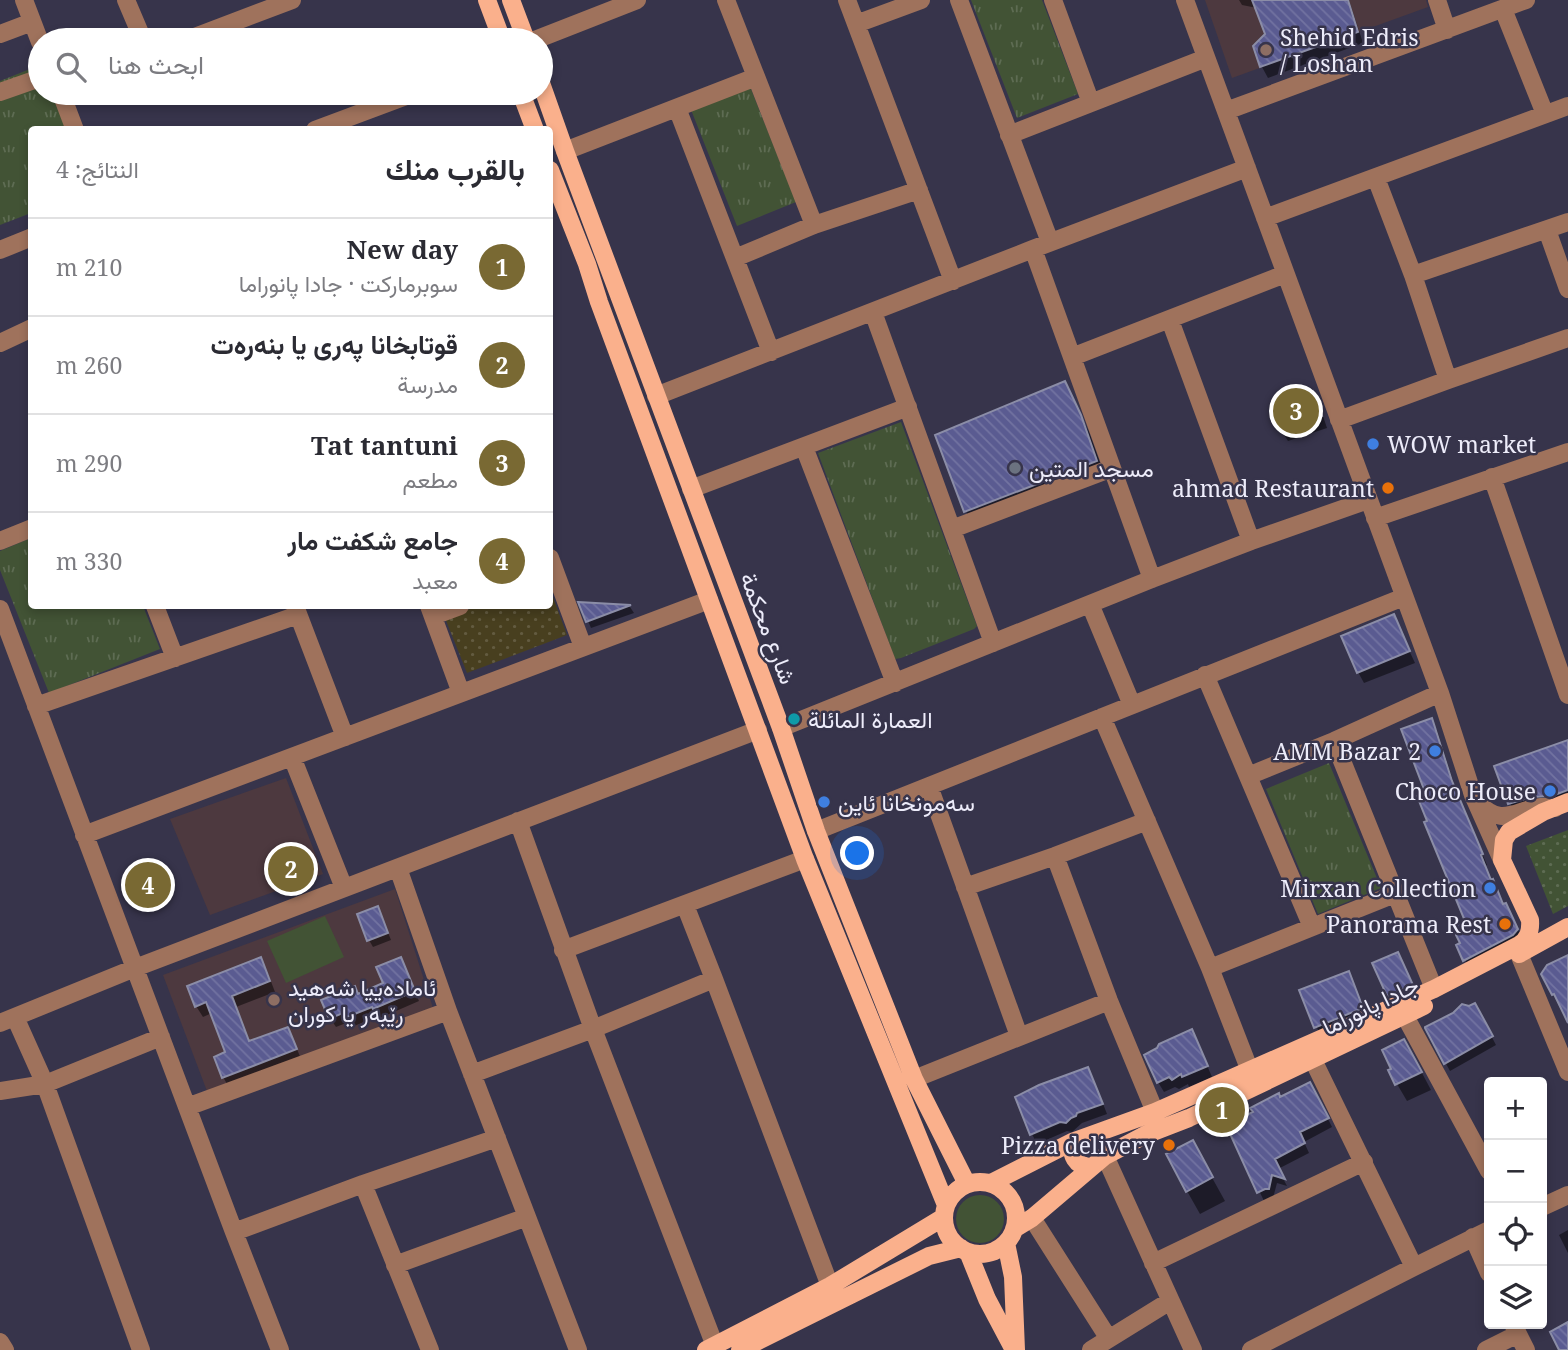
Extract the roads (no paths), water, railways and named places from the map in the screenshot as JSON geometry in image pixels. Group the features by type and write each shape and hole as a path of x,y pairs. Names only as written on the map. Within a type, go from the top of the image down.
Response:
{"main road":[{"path":"487,0 498,28"},
{"path":"511,0 522,28"},
{"path":"526,105 533,126"},
{"name":"شارع محكمة","path":"549,105 781,728 816,831 914,1079 967,1184"},
{"name":"شارع محكمة","path":"553,183 587,264 805,859 945,1211"},
{"path":"587,264 595,264 605,257"},
{"path":"599,302 618,292"},
{"path":"991,1183 1072,1142 1155,1112 1434,989 1519,945 1528,937 1531,926 1502,860 1504,840 1510,832 1561,805"},
{"name":"جادا پانوراما","path":"1010,1236 1105,1156 1145,1135 1189,1118 1405,1016 1568,927"},
{"path":"1072,1142 1075,1160 1084,1167 1090,1167"},
{"path":"710,1348 830,1286 945,1211 954,1192 975,1182 991,1183 1007,1193 1015,1210 1010,1236 1015,1350"},
{"path":"945,1211 948,1235 964,1250 1015,1350"},
{"path":"740,1350 929,1256 964,1250 982,1254 995,1251 1010,1236"}],"street":[{"path":"24,0 34,28"},
{"path":"127,0 138,28"},
{"path":"218,28 292,0"},
{"path":"553,33 637,0"},
{"path":"726,0 814,225"},
{"path":"847,0 953,281"},
{"path":"856,24 921,0"},
{"path":"959,0 1050,242"},
{"path":"1053,0 1091,103"},
{"path":"1185,0 1440,694 1473,795 1502,860"},
{"path":"1437,0 1447,30"},
{"path":"1226,111 1526,0"},
{"path":"1503,9 1545,114"},
{"path":"0,34 32,22"},
{"path":"1009,135 1206,58"},
{"path":"565,151 756,77"},
{"path":"0,92 28,82"},
{"path":"66,105 73,126"},
{"path":"326,126 382,105"},
{"path":"1265,218 1568,106"},
{"path":"677,108 771,352"},
{"path":"656,396 1247,168"},
{"path":"1376,178 1413,275 1448,380"},
{"path":"735,258 814,225 919,190"},
{"path":"1413,275 1568,222"},
{"path":"1547,230 1568,289"},
{"path":"0,250 28,239"},
{"path":"1033,249 1152,579"},
{"path":"1072,357 1285,274"},
{"path":"873,312 993,643"},
{"path":"1170,320 1251,541"},
{"path":"0,344 28,330"},
{"path":"1339,420 1568,338"},
{"path":"691,489 908,407"},
{"path":"804,447 895,683"},
{"path":"1375,519 1568,452"},
{"path":"951,529 1112,468"},
{"path":"1492,477 1568,695"},
{"path":"781,728 1152,579 1368,500"},
{"path":"0,541 28,530"},
{"path":"553,571 583,647"},
{"path":"816,831 1404,597"},
{"path":"84,835 709,600"},
{"path":"1090,604 1132,705"},
{"path":"0,609 234,1232 281,1350"},
{"path":"156,609 175,658"},
{"path":"36,706 175,658 296,610 345,737"},
{"path":"431,611 461,693"},
{"path":"1206,676 1311,927"},
{"path":"1248,776 1440,694"},
{"path":"1102,717 1210,968 1250,1071"},
{"path":"141,1350 45,1084 8,1020 135,968 758,730"},
{"path":"1334,741 1434,989"},
{"path":"292,757 344,888"},
{"path":"929,786 1019,1036"},
{"path":"1473,795 1484,809 1498,816 1538,806 1561,805"},
{"path":"518,821 710,1348"},
{"path":"965,887 1147,821"},
{"path":"1055,856 1109,1001 1155,1112"},
{"path":"563,950 805,859"},
{"path":"398,867 448,1011 578,1350"},
{"path":"1210,968 1395,894"},
{"path":"685,905 830,1286"},
{"path":"1519,954 1567,1067"},
{"path":"472,1074 593,1029 714,979"},
{"path":"914,1079 1109,1001"},
{"path":"187,1107 448,1011"},
{"path":"1405,1016 1484,1162"},
{"path":"0,1091 45,1084 161,1037"},
{"path":"1313,1060 1414,1267"},
{"path":"234,1232 497,1138"},
{"path":"1105,1156 1193,1350"},
{"path":"1153,1263 1364,1162"},
{"path":"363,1184 430,1350"},
{"path":"1547,1205 1568,1195"},
{"path":"395,1265 527,1217"},
{"path":"1031,1217 1109,1339"},
{"path":"1251,1350 1481,1234 1488,1266"},
{"path":"1091,1350 1170,1301"},
{"path":"1486,1350 1519,1336"},
{"path":"0,1342 5,1350"}],"place":[{"name":"Shehid Edris / Loshan","path":"1266,50"},
{"name":"Tat tantuni","path":"1296,411"},
{"name":"WOW market","path":"1373,444"},
{"name":"مسجد المتين","path":"1015,468"},
{"name":"ahmad Restaurant","path":"1388,488"},
{"name":"العمارة المائلة","path":"794,719"},
{"name":"AMM Bazar 2","path":"1435,751"},
{"name":"Choco House","path":"1550,791"},
{"name":"سەمونخانا ئاین","path":"824,802"},
{"name":"قوتابخانا پەری یا بنەرەت","path":"291,869"},
{"name":"جامع شكفت مار","path":"148,885"},
{"name":"Mirxan Collection","path":"1490,888"},
{"name":"Panorama Rest","path":"1505,924"},
{"name":"ئامادەییا شەهید رێبەر یا کوران","path":"274,1000"},
{"name":"New day","path":"1222,1110"},
{"name":"Pizza delivery","path":"1169,1145"}]}
